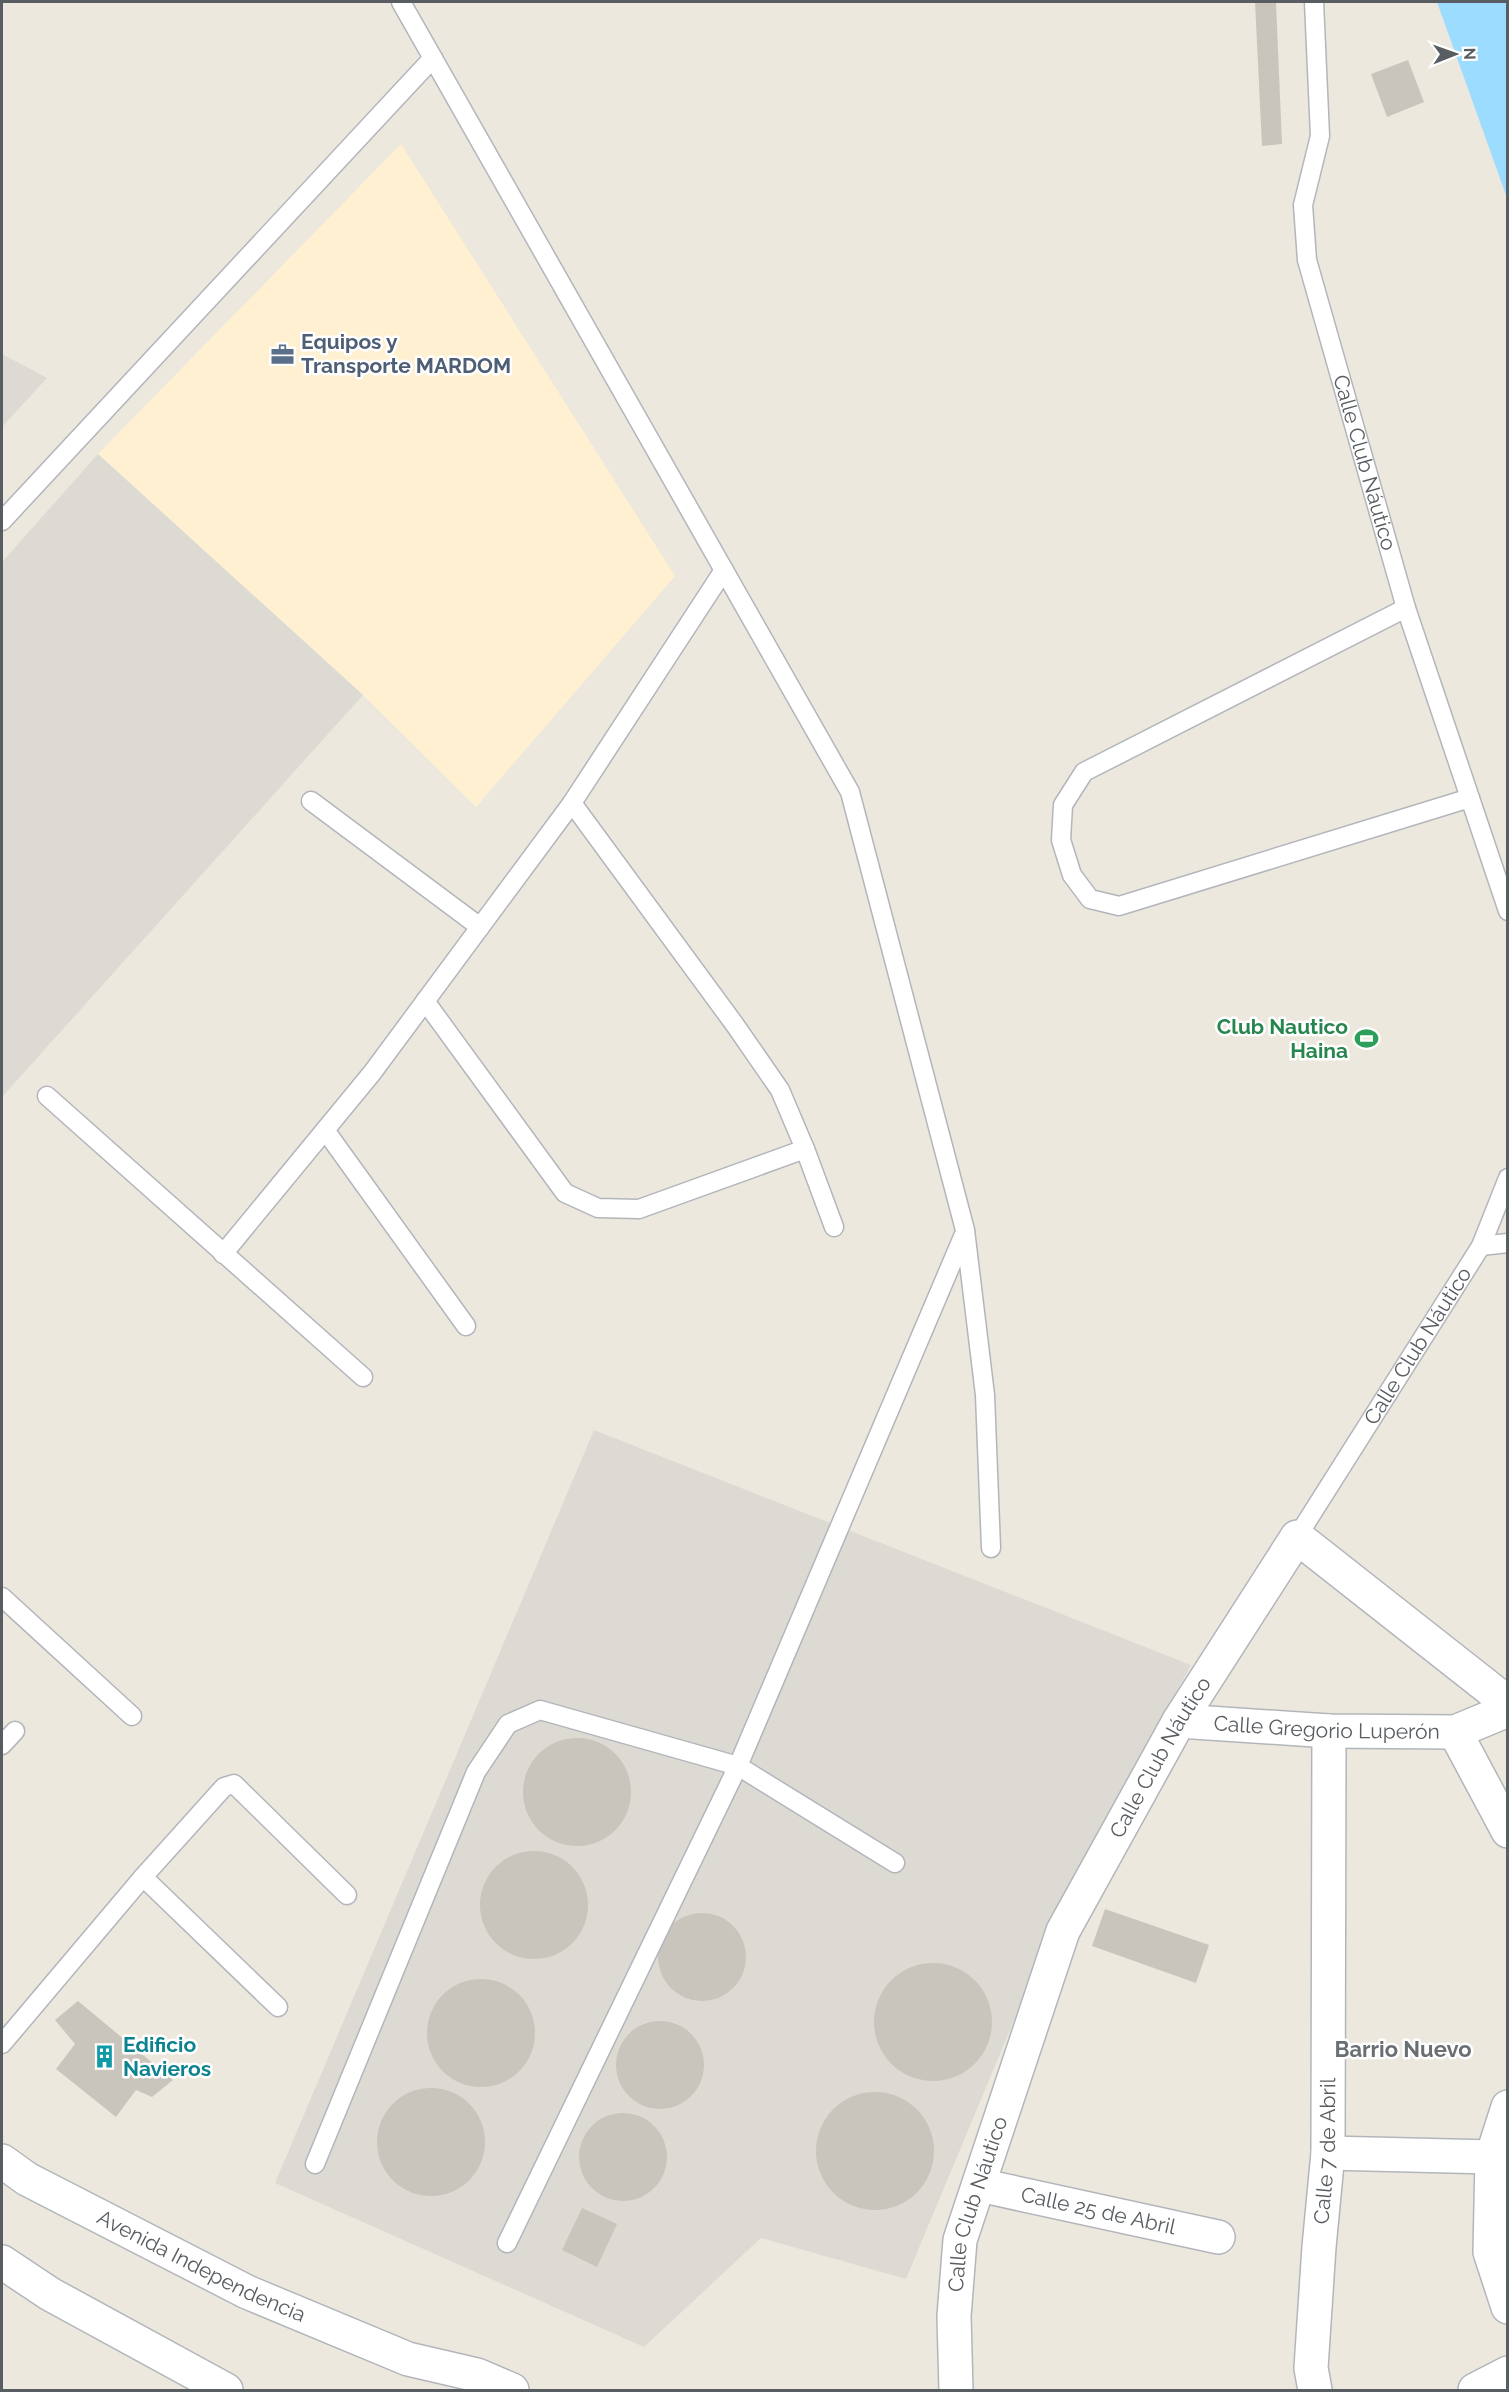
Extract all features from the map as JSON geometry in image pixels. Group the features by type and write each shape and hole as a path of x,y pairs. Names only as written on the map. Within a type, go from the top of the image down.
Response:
{"street":[{"path":"1297,1538 1508,1703"},
{"name":"Calle Club Náutico","path":"956,2391 954,2316 960,2240 1063,1931 1179,1721 1297,1538"},
{"name":"Calle Gregorio Luperón","path":"1179,1721 1329,1731 1455,1732 1508,1710"},
{"name":"Calle 7 de Abril","path":"1315,2391 1311,2368 1318,2247 1328,2153 1329,1731"},
{"path":"1455,1732 1508,1831"},
{"path":"1508,2107 1492,2157 1491,2252 1508,2307"},
{"path":"1328,2153 1492,2157"},
{"name":"Avenida Independencia","path":"2,2160 27,2179 246,2292 408,2359 477,2375 512,2391"},
{"name":"Calle 25 de Abril","path":"979,2185 1218,2237"},
{"path":"2,2262 50,2294 226,2391"},
{"name":"Avenida Independencia","path":"408,2359 456,2391"},
{"path":"1475,2391 1508,2373"}],"lane":[{"path":"401,2 850,792 965,1230 986,1395 991,1548"},
{"name":"Calle Club Náutico","path":"1314,2 1320,136 1303,205 1308,260 1406,608 1508,911"},
{"path":"2,522 433,58"},
{"path":"223,1254 372,1073 572,803 724,570"},
{"path":"1406,608 1084,772 1063,805 1061,840 1072,875 1090,899 1119,906 1470,798"},
{"path":"310,801 480,927"},
{"path":"572,803 735,1024 780,1090 806,1149 834,1227"},
{"path":"425,1001 565,1193 598,1208 639,1209 806,1149"},
{"path":"47,1096 363,1377"},
{"path":"325,1130 466,1326"},
{"name":"Calle Club Náutico","path":"1297,1538 1481,1246 1508,1178"},
{"path":"507,2243 738,1766 965,1230"},
{"path":"1481,1246 1508,1243"},
{"path":"2,1597 132,1716"},
{"path":"315,2164 476,1772 507,1724 540,1710 738,1766 895,1863"},
{"path":"2,1745 15,1731"},
{"path":"2,2044 143,1876 214,1795 224,1787 234,1784 347,1895"},
{"path":"143,1876 278,2007"}],"shaded area":[{"path":"401,144 675,576 476,807 363,695 98,454"},
{"path":"2,354 47,378 2,427"},
{"path":"98,454 363,695 2,1097 2,562"},
{"path":"594,1430 1191,1665 1074,1882 906,2279 761,2238 644,2347 275,2183"}],"water":[{"path":"1437,2 1507,2 1507,198"}],"building":[{"path":"1255,2 1276,2 1282,144 1262,146"},
{"path":"1408,60 1424,102 1387,117 1371,74"},
{"path":"577,1738 598,1742 615,1754 627,1771 631,1792 627,1813 615,1830 598,1842 577,1846 556,1842 539,1830 527,1813 523,1792 527,1771 539,1754 556,1742"},
{"path":"534,1851 555,1855 572,1867 584,1884 588,1905 584,1926 572,1943 555,1955 534,1959 513,1955 496,1943 484,1926 480,1905 484,1884 496,1867 513,1855"},
{"path":"1105,1909 1209,1945 1196,1983 1092,1946"},
{"path":"702,1913 719,1917 733,1926 742,1940 746,1957 742,1974 733,1988 719,1997 702,2001 685,1997 671,1988 662,1974 658,1957 662,1940 671,1926 685,1917"},
{"path":"933,1963 956,1967 975,1980 988,1999 992,2022 988,2045 975,2064 956,2077 933,2081 910,2077 891,2064 878,2045 874,2022 878,1999 891,1980 910,1967"},
{"path":"481,1979 502,1983 519,1995 531,2012 535,2033 531,2054 519,2071 502,2083 481,2087 460,2083 443,2071 431,2054 427,2033 431,2012 443,1995 460,1983"},
{"name":"Edificio Navieros","path":"78,2001 173,2080 152,2097 136,2090 116,2117 56,2069 75,2044 55,2020"},
{"path":"660,2021 677,2025 691,2034 700,2048 704,2065 700,2082 691,2096 677,2105 660,2109 643,2105 629,2096 620,2082 616,2065 620,2048 629,2034 643,2025"},
{"path":"431,2088 452,2092 469,2104 481,2121 485,2142 481,2163 469,2180 452,2192 431,2196 410,2192 393,2180 381,2163 377,2142 381,2121 393,2104 410,2092"},
{"path":"875,2092 898,2096 917,2109 930,2128 934,2151 930,2174 917,2193 898,2206 875,2210 852,2206 833,2193 820,2174 816,2151 820,2128 833,2109 852,2096"},
{"path":"623,2113 640,2117 654,2126 663,2140 667,2157 663,2174 654,2188 640,2197 623,2201 606,2197 592,2188 583,2174 579,2157 583,2140 592,2126 606,2117"},
{"path":"582,2208 617,2224 597,2267 562,2250"}],"place":[{"name":"Equipos y Transporte MARDOM","path":"283,354"},
{"name":"Club Nautico Haina","path":"1366,1039"},
{"name":"Edificio Navieros","path":"105,2057"}],"district":[{"name":"Barrio Nuevo","path":"1403,2049"}]}
